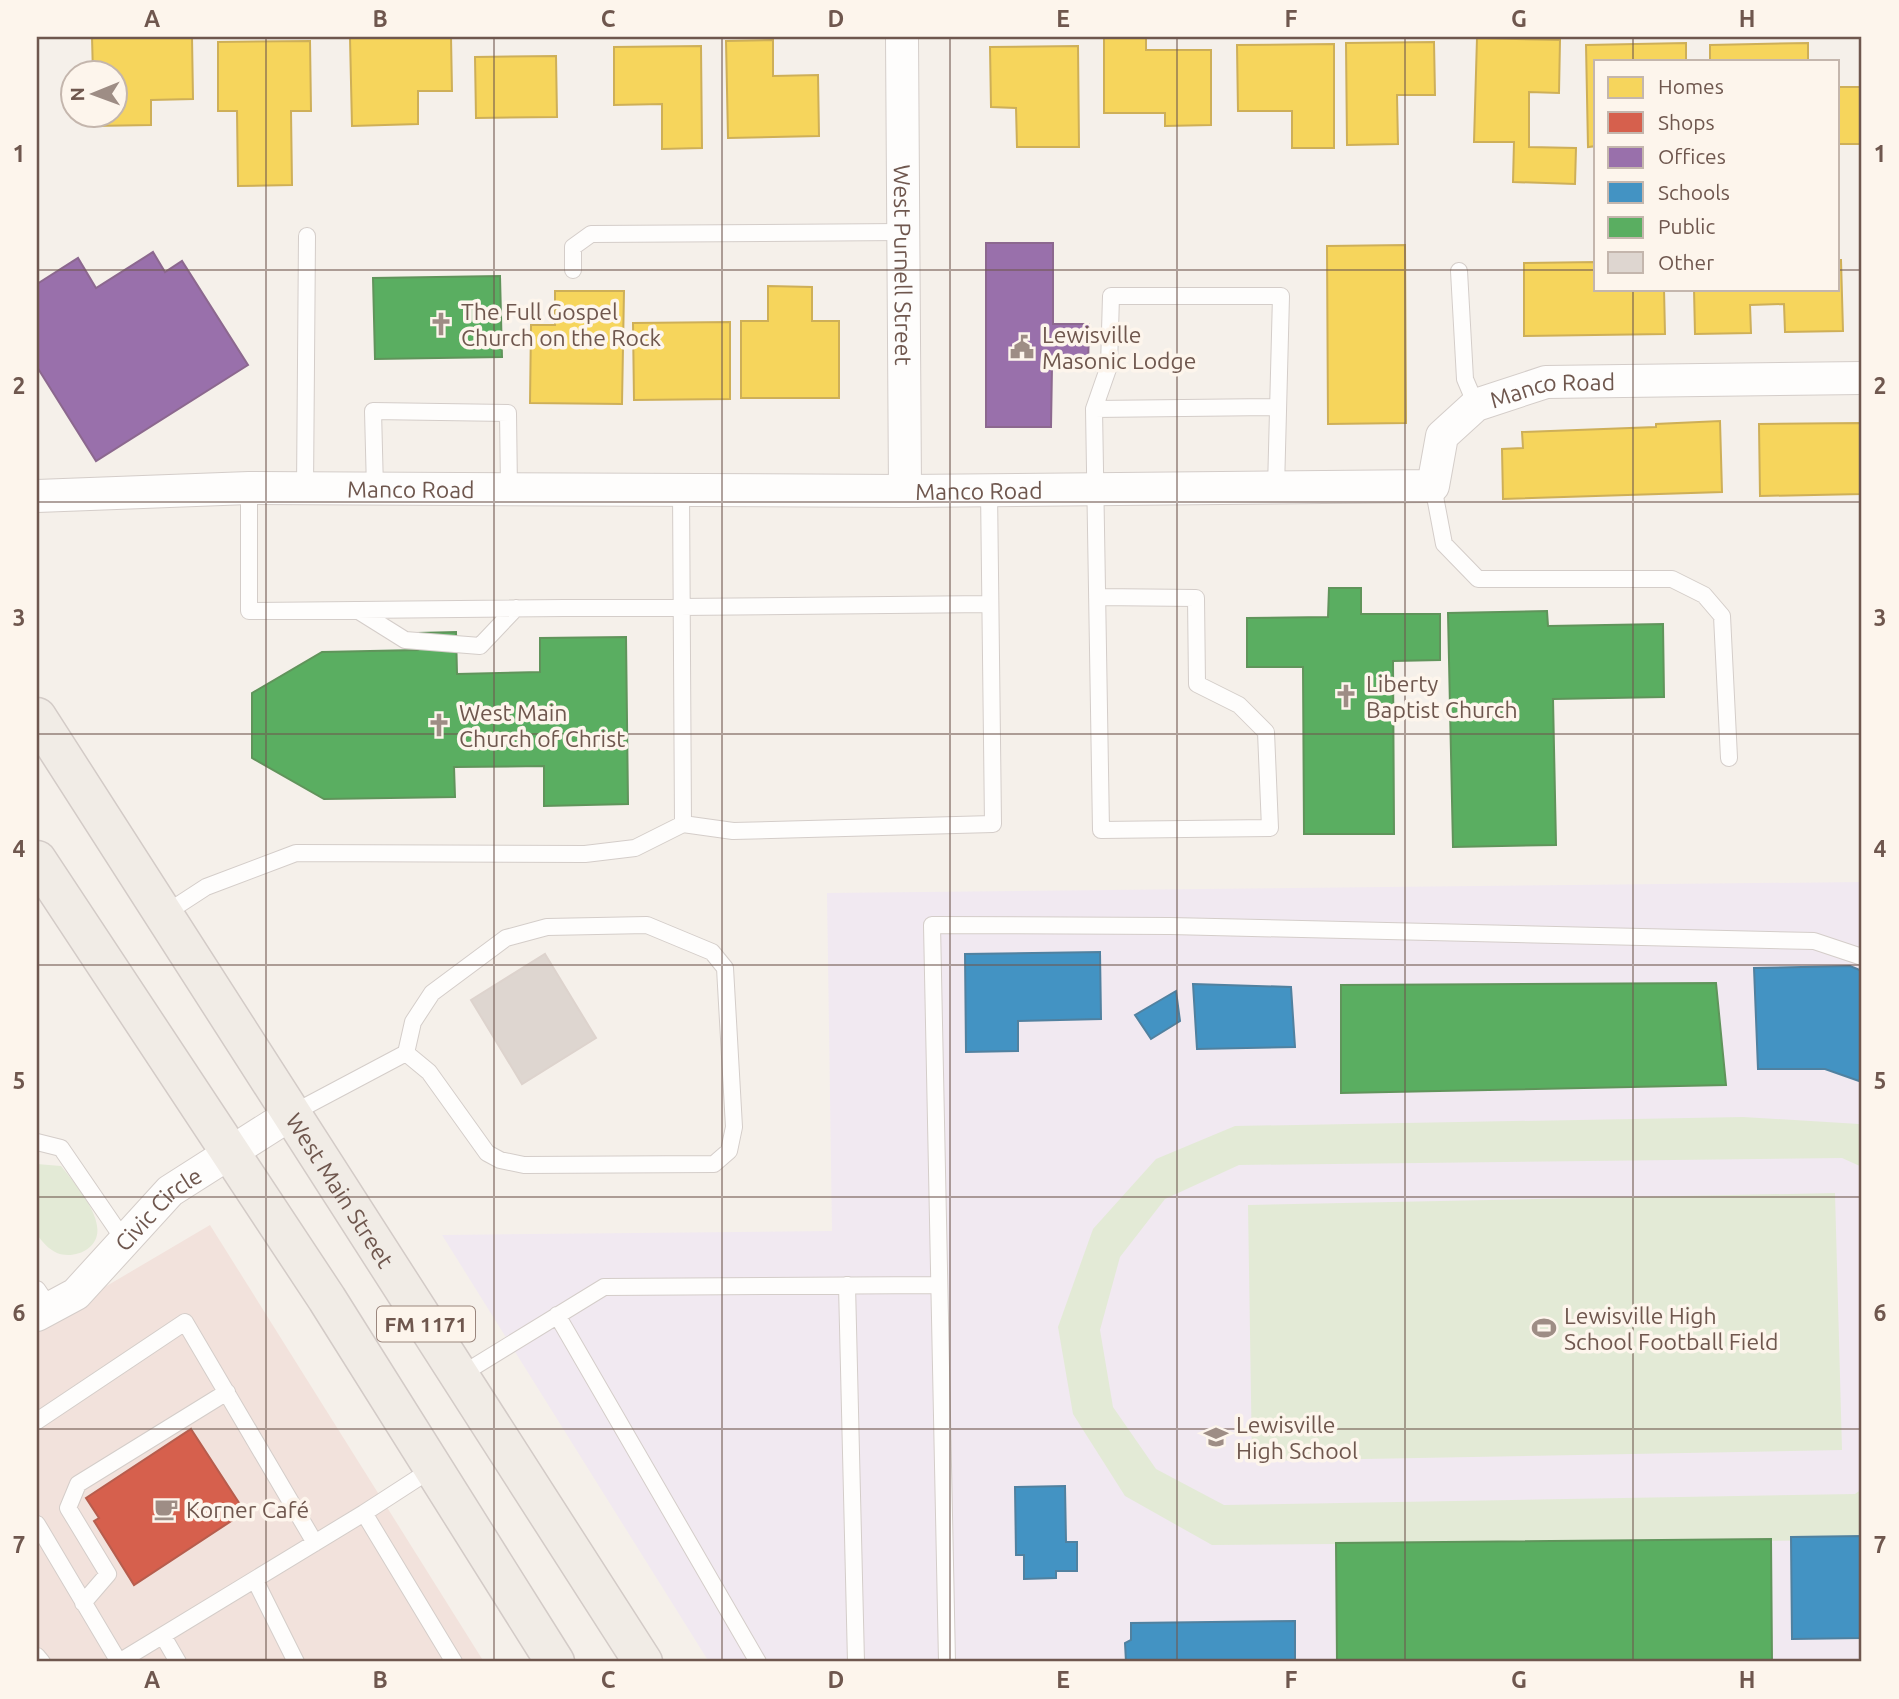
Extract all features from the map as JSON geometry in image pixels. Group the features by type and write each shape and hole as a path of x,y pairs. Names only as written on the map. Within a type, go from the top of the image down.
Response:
{"main road":[{"name":"West Main Street","path":"37,717 643,1662"},
{"name":"FM 1171","path":"37,863 435,1467 555,1662"}],"street":[{"name":"West Purnell Street","path":"902,37 905,491"},
{"name":"Manco Road","path":"37,496 249,488 905,491 1433,486 1442,436 1476,405 1546,382 1862,378"},
{"name":"Civic Circle","path":"41,1304 76,1294 170,1191 291,1114"}],"lane":[{"path":"573,270 573,247 592,234 902,232"},
{"path":"305,489 307,236"},
{"path":"1459,271 1465,379 1476,405"},
{"path":"1097,597 1196,598 1197,684 1239,705 1266,732 1270,828 1101,830 1097,597 1096,489 1094,409 1109,366 1111,296 1280,296 1276,488"},
{"path":"1094,409 1278,407"},
{"path":"375,489 373,411 508,413 509,490"},
{"path":"1433,486 1444,544 1478,579 1672,579 1704,595 1722,616 1729,758"},
{"path":"249,488 249,611 990,604"},
{"path":"681,489 683,824"},
{"path":"163,915 206,887 296,853 585,854 635,848 683,824 733,831 992,824 989,490"},
{"path":"357,610 405,640 480,646 516,608"},
{"path":"291,1114 406,1053 413,1022 432,993 506,938 547,927 647,925 712,951 726,968 734,1127 729,1151 714,1164 524,1165 500,1160 487,1153 429,1072 406,1053"},
{"path":"947,1662 932,925 1184,926 1814,941 1862,957"},
{"path":"37,1142 61,1148 124,1240"},
{"path":"847,1285 856,1662"},
{"path":"459,1376 604,1287 939,1285"},
{"path":"557,1315 758,1662"},
{"path":"37,1421 186,1322 315,1543"},
{"path":"83,1603 108,1574 68,1507 78,1483 227,1392"},
{"path":"37,1524 119,1662 435,1467"},
{"path":"364,1513 454,1662"},
{"path":"255,1580 297,1662"},
{"path":"163,1636 178,1662"},
{"path":"37,1656 42,1662"}],"shaded area":[{"name":"Lewisville High School","path":"1862,882 1862,1662 709,1662 442,1235 832,1231 827,893"},
{"path":"210,1225 484,1662 37,1662 37,1327"}],"green space":[{"path":"1743,1117 1859,1124 1862,1126 1862,1167 1842,1158 1239,1165 1165,1199 1120,1257 1100,1330 1113,1407 1156,1469 1224,1505 1855,1494 1862,1489 1862,1540 1212,1545 1125,1496 1073,1414 1058,1327 1093,1229 1156,1159 1235,1126"},
{"path":"37,1164 61,1166 88,1203 95,1219 97,1234 91,1246 85,1250 71,1255 57,1253 37,1235"},
{"name":"Lewisville High School Football Field","path":"1835,1193 1842,1450 1252,1461 1248,1205"}],"building: Homes":[{"path":"92,37 192,37 193,99 151,100 151,125 130,125 130,60 93,60"},
{"path":"451,37 452,91 418,91 418,124 352,126 350,38"},
{"path":"1104,37 1146,37 1146,50 1211,50 1211,125 1165,126 1165,113 1104,113"},
{"path":"1477,38 1560,40 1559,93 1529,92 1529,147 1576,148 1575,184 1513,182 1514,142 1474,142"},
{"path":"773,40 773,76 818,75 819,136 728,138 726,41"},
{"path":"310,41 311,111 291,111 292,185 238,186 237,111 218,111 218,42"},
{"path":"1434,42 1435,95 1397,95 1398,144 1347,145 1346,43"},
{"path":"1686,43 1686,60 1594,60 1594,146 1588,147 1586,45"},
{"path":"1808,43 1808,60 1710,60 1710,45"},
{"path":"1334,44 1334,148 1292,148 1292,111 1238,111 1237,45"},
{"path":"701,46 702,148 662,149 662,104 614,105 614,47"},
{"path":"1078,46 1079,147 1017,147 1016,108 991,107 990,47"},
{"path":"556,56 557,117 476,118 475,57"},
{"path":"1840,87 1862,87 1862,144 1840,144"},
{"path":"1405,245 1406,423 1328,424 1327,246"},
{"path":"1841,260 1843,331 1785,332 1784,304 1750,305 1751,333 1695,334 1694,290 1840,290"},
{"path":"1594,262 1594,290 1664,290 1665,334 1524,336 1524,263"},
{"path":"768,286 812,287 812,321 839,321 839,398 741,398 741,321 768,321"},
{"path":"555,291 624,291 622,404 530,403 531,325 555,325"},
{"path":"730,322 730,399 634,400 633,323"},
{"path":"1720,421 1722,492 1503,499 1502,449 1523,448 1522,432 1656,427 1656,424"},
{"path":"1862,423 1862,494 1760,496 1759,424"}],"building: Shops":[{"path":"191,1429 245,1512 134,1585 94,1521 99,1518 86,1498"}],"building: Offices":[{"path":"986,243 1053,243 1053,324 1089,324 1088,367 1052,367 1051,427 986,427"},
{"path":"153,252 165,272 182,261 248,365 96,461 37,367 37,284 78,258 96,288"}],"building: Schools":[{"path":"1100,952 1101,1019 1018,1021 1018,1051 966,1052 965,954"},
{"path":"1850,966 1862,971 1862,1082 1825,1069 1758,1069 1754,968"},
{"path":"1193,984 1291,987 1295,1047 1197,1049"},
{"path":"1176,991 1180,1021 1151,1039 1135,1015"},
{"path":"1065,1486 1066,1542 1077,1542 1077,1571 1056,1571 1056,1578 1024,1579 1024,1555 1016,1555 1015,1487"},
{"path":"1862,1536 1862,1638 1792,1639 1791,1537"},
{"path":"1295,1621 1295,1662 1126,1662 1125,1643 1131,1640 1131,1623"}],"building: Public":[{"path":"500,276 502,357 375,359 373,278"},
{"path":"1329,588 1361,588 1361,614 1440,614 1440,660 1393,661 1394,834 1304,834 1303,667 1247,667 1247,618 1328,617"},
{"path":"1547,611 1548,626 1663,624 1664,697 1553,699 1556,845 1453,847 1448,613"},
{"name":"West Main Church of Christ","path":"456,632 457,674 540,672 540,638 626,637 628,804 544,806 544,766 454,767 455,797 324,799 252,758 252,693 322,652 418,650 418,633"},
{"path":"1716,983 1726,1085 1341,1093 1341,985"},
{"path":"1771,1539 1772,1662 1337,1662 1336,1543"}],"building: Other":[{"path":"545,954 596,1038 522,1084 471,1000"}],"place":[{"name":"The Full Gospel Church on the Rock","path":"441,324"},
{"name":"Lewisville Masonic Lodge","path":"1022,347"},
{"name":"Liberty Baptist Church","path":"1346,696"},
{"name":"West Main Church of Christ","path":"439,725"},
{"name":"Lewisville High School Football Field","path":"1544,1328"},
{"name":"Lewisville High School","path":"1216,1437"},
{"name":"Korner Café","path":"166,1509"}]}
